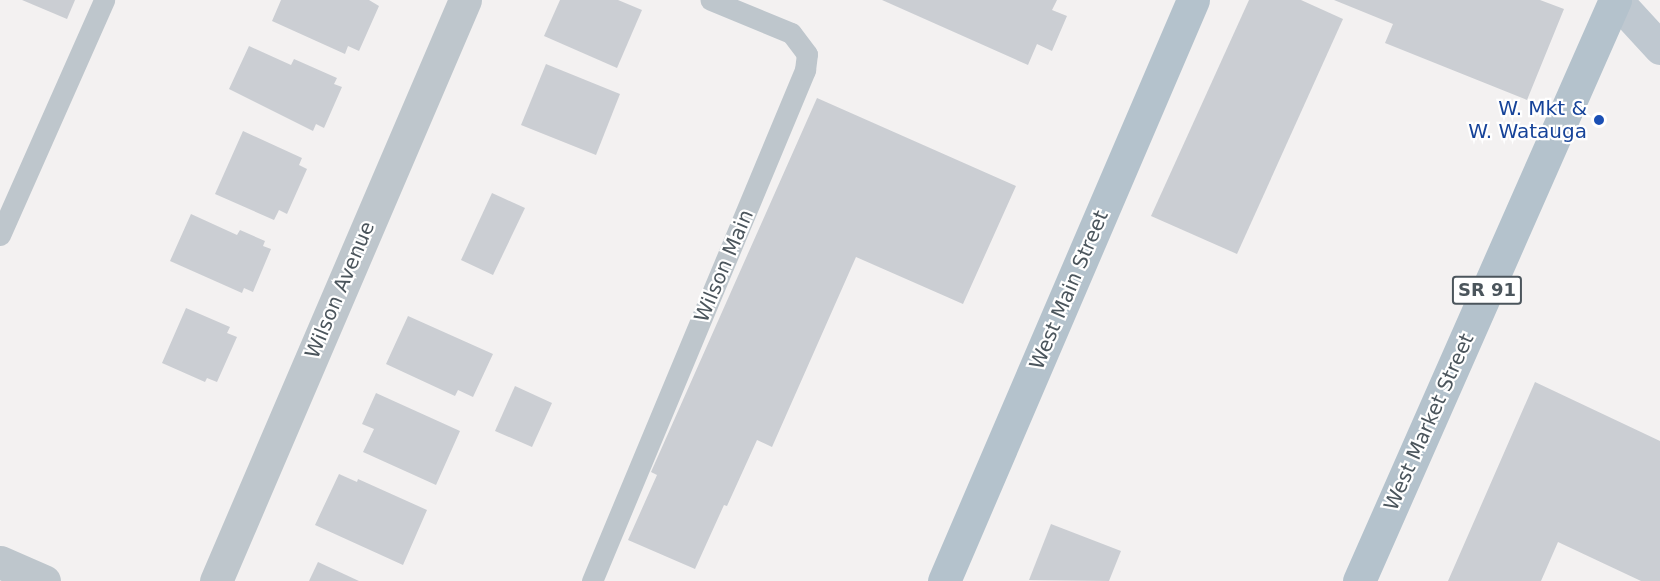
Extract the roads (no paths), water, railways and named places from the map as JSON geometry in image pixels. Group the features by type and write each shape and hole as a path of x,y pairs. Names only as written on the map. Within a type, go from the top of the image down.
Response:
{"main road":[{"name":"West Main Street","path":"944,581 1194,0"},
{"path":"1615,0 1660,48"},
{"name":"West Market Street","path":"1359,581 1615,0"}],"street":[{"name":"Wilson Avenue","path":"216,581 465,0"},
{"path":"0,562 44,581"}],"lane":[{"path":"0,235 104,0"},
{"name":"Wilson Main","path":"592,581 805,70 807,54 791,33 711,0"}],"place":[{"name":"W. Mkt & W. Watauga","path":"1599,120"}]}
